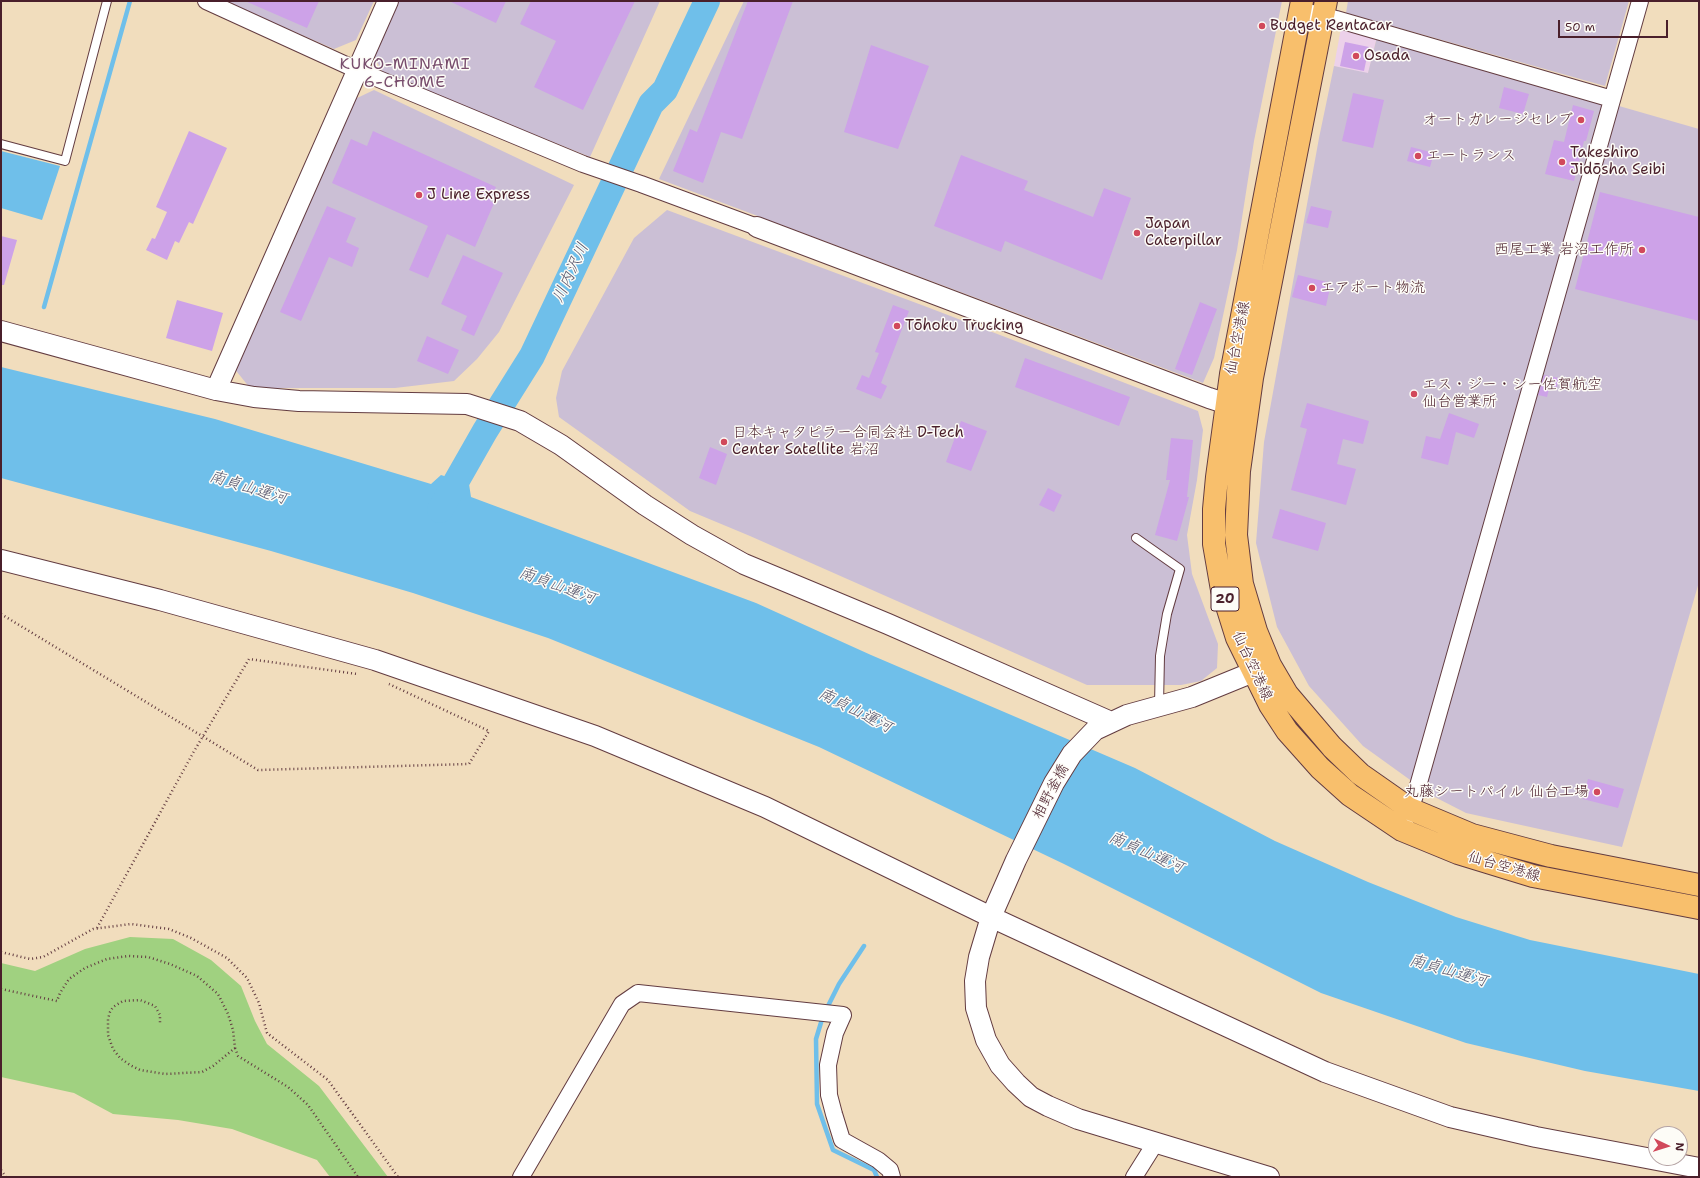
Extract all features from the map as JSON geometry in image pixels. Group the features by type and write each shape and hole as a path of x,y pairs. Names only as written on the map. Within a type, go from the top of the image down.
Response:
{"main road":[{"name":"仙台空港線","path":"1301,6 1226,404 1217,477 1214,509 1214,544 1222,590 1236,638 1261,669 1287,694 1332,747 1360,774 1410,809 1472,834 1544,854 1699,885"},
{"name":"仙台空港線","path":"1325,8 1247,410 1239,471 1236,535 1242,584 1256,631 1261,669 1270,705 1287,731 1320,768 1350,795 1402,830 1458,853 1533,876 1699,908"}],"street":[{"path":"206,1 357,70 583,164 757,227 1226,404 1247,410"},
{"path":"216,390 388,1"},
{"path":"1402,830 1420,778 1640,1"},
{"path":"1301,6 1325,8 1612,98"},
{"path":"1,331 216,390 254,397 299,401 468,404 520,421 560,445 645,505 692,535 744,564 888,624 1103,726 1127,714 1192,697 1261,669"},
{"path":"1,560 160,600 375,660 595,736 680,770 765,807 991,916 1325,1072 1450,1117 1536,1137 1699,1168"},
{"name":"相野釜橋","path":"1103,726 1072,754 1054,783 1016,860 991,916 979,957 975,981 976,1008 986,1040 1000,1065 1016,1083 1031,1097 1048,1106 1078,1119 1268,1177"},
{"path":"521,1177 622,1004 638,993 843,1015 835,1033 828,1065 829,1095 842,1140 878,1160 890,1170 892,1177"},
{"path":"1134,1177 1156,1142"}],"lane":[{"path":"1,144 65,161 107,1"},
{"path":"1136,538 1180,569 1167,614 1160,656 1159,705"}],"path":[{"path":"1,614 258,770 468,764 489,731 386,683"},
{"path":"96,928 202,737 249,659 372,676 375,660"},
{"path":"1,952 30,959 43,956 93,929 131,924 169,929 191,938 227,958 247,978 259,1003 267,1032 328,1080 398,1177"},
{"path":"1,988 57,1001 69,979 85,968 107,959 128,956 148,957 170,964 197,976 218,994 228,1014 238,1056 288,1087 308,1105 358,1177"},
{"path":"160,1026 160,1015 155,1006 140,1000 124,1001 113,1007 110,1012 108,1019 108,1035 120,1058 140,1070 158,1073 179,1074 202,1072 213,1066 235,1048"},
{"path":"1,1170 6,1177"}],"shaded area":[{"path":"223,1 374,1 356,40 334,49"},
{"path":"395,1 660,1 590,157 383,73 372,53"},
{"path":"744,1 1282,1 1254,141 1237,250 1214,358 1203,383 659,179"},
{"path":"1348,1 1629,1 1605,86 1346,13"},
{"path":"1341,28 1377,37 1368,74 1334,66"},
{"path":"1377,37 1604,103 1413,782 1363,746 1309,686 1277,627 1256,543 1264,442 1319,138 1334,66 1368,73"},
{"path":"374,90 574,185 499,332 477,359 454,381 395,388 250,388 233,367 355,99"},
{"path":"1619,106 1699,129 1699,582 1622,847 1466,813 1425,792"},
{"path":"667,210 927,307 1198,411 1203,430 1197,480 1187,535 1192,574 1218,644 1217,668 1201,681 1181,685 1087,685 690,511 559,417 556,398 562,371 634,238"}],"green space":[{"path":"130,937 173,939 211,960 241,986 255,1021 267,1044 319,1086 388,1177 330,1177 317,1160 232,1129 178,1120 113,1114 74,1093 1,1077 1,963 35,971 85,949"}],"water":[{"path":"1,151 60,166 42,220 1,208"},
{"name":"南貞山運河","path":"1,367 215,419 431,484 441,475 469,484 471,497 756,603 871,655 1135,768 1275,841 1368,882 1456,917 1530,940 1699,974 1699,1091 1585,1071 1466,1043 1321,993 1064,864 819,747 548,638 413,593 271,551 1,478"}],"building":[{"path":"245,1 319,1 307,28"},
{"path":"449,1 506,1 496,23"},
{"path":"531,1 635,1 583,110 534,87 556,41 520,24"},
{"path":"748,1 793,1 742,139 721,132 703,183 673,171 690,129 697,132"},
{"path":"1345,42 1369,47 1364,71 1340,66"},
{"path":"871,45 929,66 898,149 844,132"},
{"path":"1504,87 1529,94 1523,114 1499,108"},
{"path":"1353,93 1384,100 1373,148 1342,141"},
{"path":"1573,105 1594,111 1586,141 1584,141 1574,181 1545,174 1554,140 1564,142"},
{"path":"189,131 227,148 193,224 189,222 179,243 175,241 167,260 146,250 152,238 155,239 167,212 156,207"},
{"path":"373,131 496,187 490,201 494,203 475,247 447,234 428,278 409,270 428,226 332,183 351,139 367,146"},
{"path":"1411,147 1434,153 1430,167 1407,161"},
{"path":"961,155 1028,181 1024,190 1093,217 1104,188 1131,198 1102,280 1005,241 1001,252 934,226"},
{"path":"1600,192 1699,217 1699,321 1575,289"},
{"path":"327,206 356,218 346,242 359,248 352,267 329,257 301,321 280,312"},
{"path":"1311,206 1332,211 1328,228 1306,223"},
{"path":"1,236 17,240 4,285 1,285"},
{"path":"463,255 503,273 474,336 461,330 467,316 441,304"},
{"path":"1298,275 1331,283 1326,306 1292,297"},
{"path":"177,300 223,313 212,351 166,338"},
{"path":"1200,302 1217,309 1192,375 1175,369"},
{"path":"893,305 909,311 881,383 887,386 881,399 856,389 862,375 869,378 879,353 875,352"},
{"path":"427,336 459,350 448,374 417,361"},
{"path":"1025,358 1130,397 1119,426 1015,387"},
{"path":"1544,375 1559,378 1556,390 1549,389 1547,397 1538,395"},
{"path":"1307,403 1369,421 1363,444 1343,439 1337,464 1356,469 1346,505 1291,490 1307,429 1300,427"},
{"path":"1449,413 1479,424 1474,438 1456,432 1448,465 1421,458 1426,436 1440,439"},
{"path":"961,421 987,431 971,471 946,462"},
{"path":"1171,438 1193,440 1187,497 1189,497 1177,541 1155,535 1170,480 1166,480"},
{"path":"710,447 727,454 716,485 699,478"},
{"path":"1048,488 1062,495 1054,512 1039,505"},
{"path":"1280,509 1326,523 1318,551 1272,538"},
{"path":"1588,779 1624,789 1618,808 1583,799"}],"waterway":[{"path":"44,307 130,1"},
{"name":"川内沢川","path":"440,510 485,431 532,356 651,104 665,90 707,1"},
{"path":"826,1010 839,984 864,946"},
{"path":"823,1016 816,1039 817,1104 833,1150 874,1170 877,1177"}],"place":[{"name":"Budget Rentacar","path":"1262,26"},
{"name":"Osada","path":"1356,56"},
{"name":"オートガレージセレブ","path":"1581,120"},
{"name":"エートランス","path":"1418,156"},
{"name":"Takeshiro Jidōsha Seibi","path":"1562,162"},
{"name":"J Line Express","path":"419,195"},
{"name":"Japan Caterpillar","path":"1137,233"},
{"name":"西尾工業 岩沼工作所","path":"1642,250"},
{"name":"エアポート物流","path":"1312,288"},
{"name":"Tōhoku Trucking","path":"897,326"},
{"name":"エス・ジー・シー佐賀航空 仙台営業所","path":"1414,394"},
{"name":"日本キャタピラー合同会社 D-Tech Center Satellite 岩沼","path":"724,442"},
{"name":"丸藤シートパイル 仙台工場","path":"1597,792"}],"district":[{"name":"KUKO-MINAMI 6-CHOME","path":"405,74"}]}
